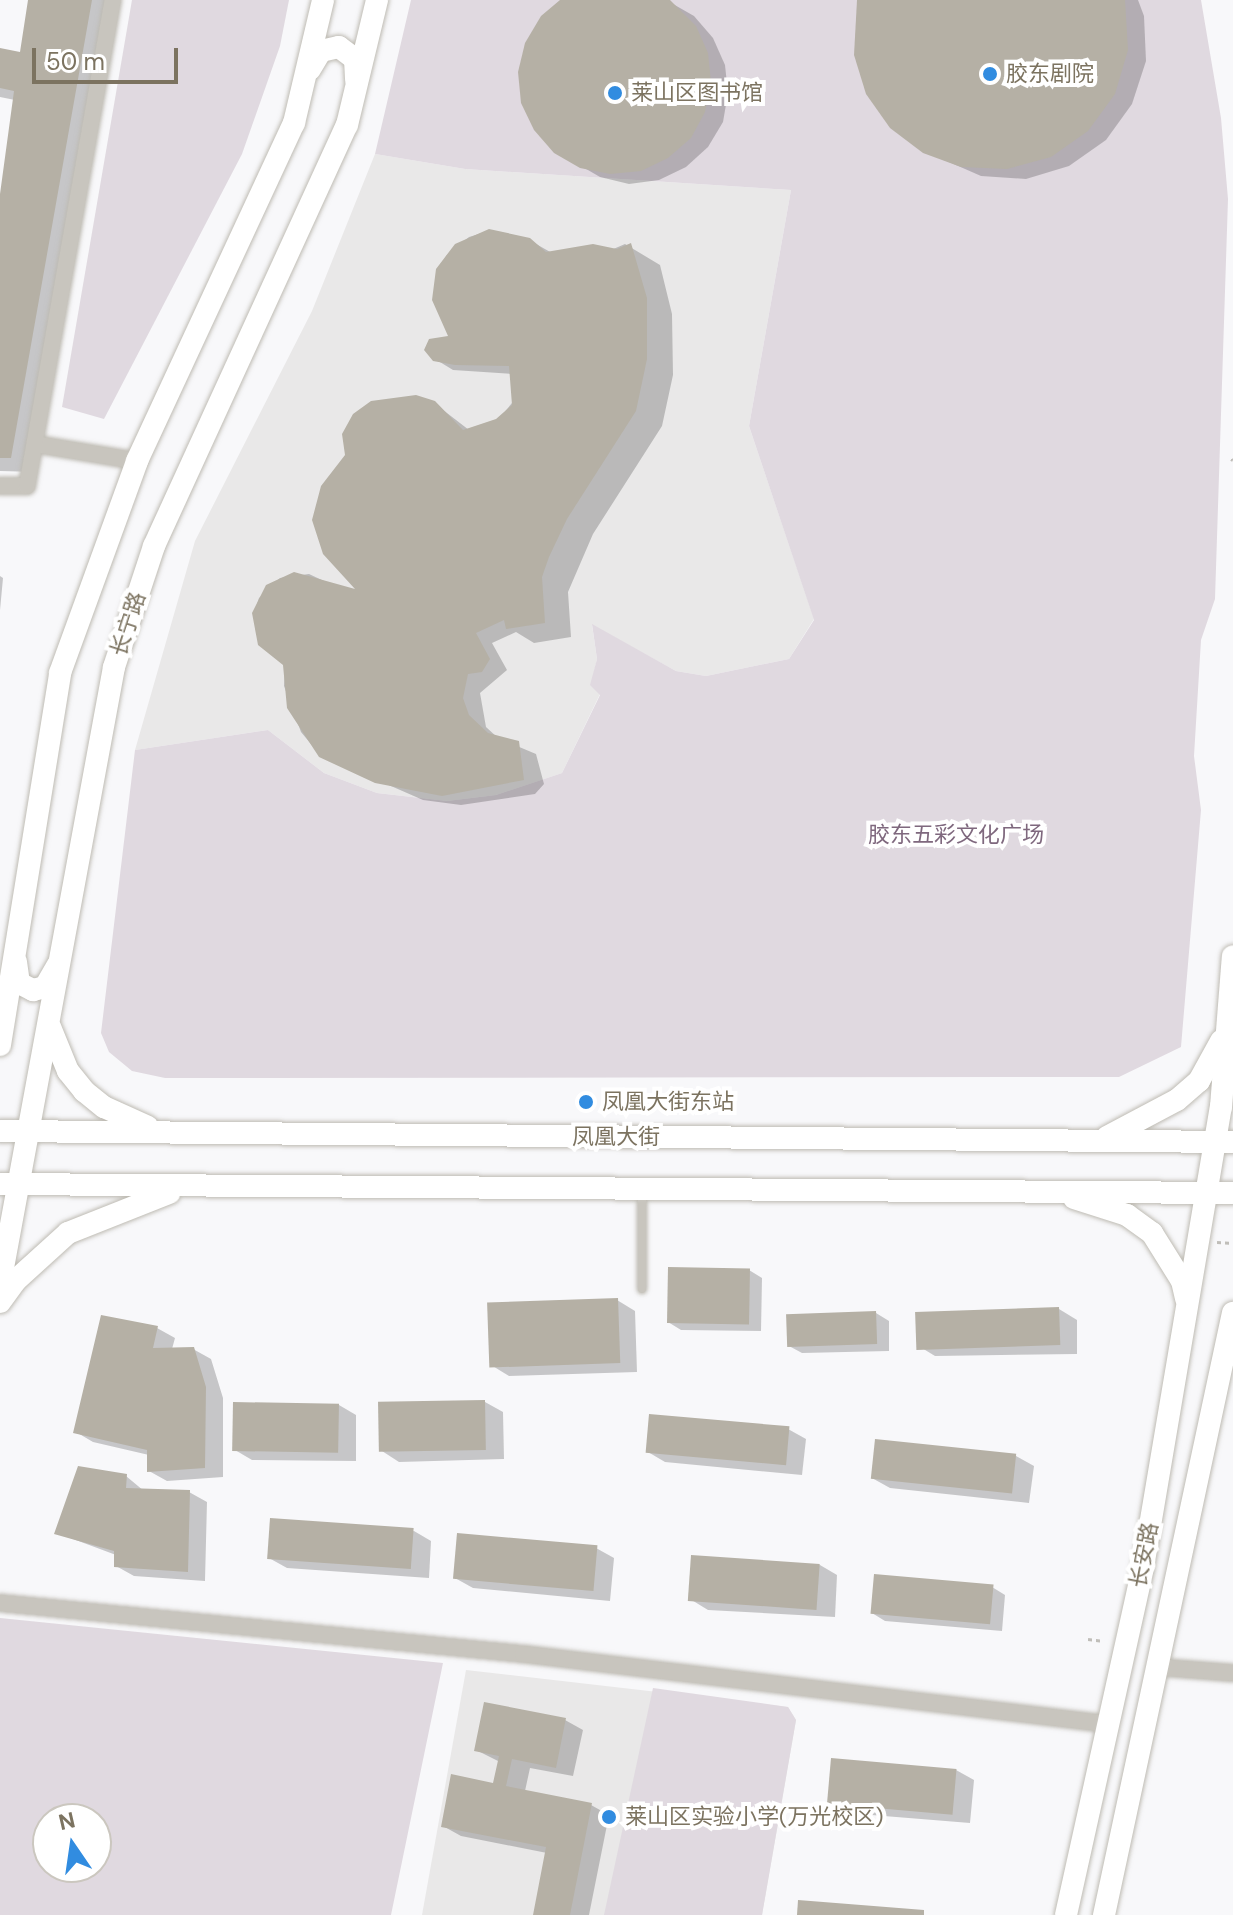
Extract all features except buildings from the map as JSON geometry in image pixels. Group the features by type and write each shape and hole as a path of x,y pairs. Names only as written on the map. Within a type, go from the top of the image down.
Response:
{"street":[{"path":"0,486 27,486 113,0"},
{"name":"长宁路","path":"0,1045 60,673 137,461 294,123 323,0"},
{"name":"长宁路","path":"0,1284 10,1184 29,1132 114,667 154,546 347,125 377,0"},
{"path":"304,80 321,51 339,47 355,59 357,85"},
{"path":"35,444 137,461"},
{"path":"16,949 19,983 33,990 49,983 62,953"},
{"path":"1098,1141 1177,1100 1199,1081 1213,1061 1228,1021 1233,956"},
{"name":"长安路","path":"1066,1915 1143,1567 1206,1192 1224,1142 1228,1021"},
{"path":"50,1027 68,1071 84,1091 131,1122 169,1133"},
{"name":"凤凰大街","path":"0,1131 1224,1142"},
{"path":"10,1184 1233,1193"},
{"path":"0,1302 15,1281 68,1233 192,1186"},
{"path":"1054,1191 1127,1215 1152,1233 1182,1281 1187,1306"},
{"name":"长安路","path":"1104,1915 1232,1317"},
{"path":"0,1603 523,1654 1108,1724"},
{"path":"1157,1667 1233,1673"}],"lane":[{"path":"642,1189 642,1289"}],"shaded area":[{"path":"375,154 465,169 791,190 749,426 814,619 789,659 706,676 676,671 592,625 597,659 591,685 600,694 562,773 496,795 447,801 377,793 324,773 268,730 135,750 195,541 312,311"},
{"name":"莱山区实验小学(万光校区)","path":"466,1670 788,1707 796,1720 762,1915 422,1915"}],"green space":[{"path":"132,0 289,0 280,46 242,154 104,419 62,407"},
{"name":"胶东五彩文化广场","path":"411,0 1201,0 1221,118 1228,199 1215,599 1201,640 1194,756 1201,810 1181,1047 1119,1077 165,1078 132,1071 109,1052 101,1033 135,750 268,730 324,773 377,793 447,801 496,795 562,773 600,695 590,685 597,659 592,624 676,671 706,676 789,659 814,620 749,426 791,190 465,169 375,154"},
{"path":"0,1618 443,1663 391,1915 0,1915"},
{"path":"653,1688 788,1707 796,1720 762,1915 604,1915"}],"place":[{"name":"胶东剧院","path":"990,74"},
{"name":"莱山区图书馆","path":"615,93"},
{"name":"凤凰大街东站","path":"586,1102"},
{"name":"莱山区实验小学(万光校区)","path":"609,1817"}]}
